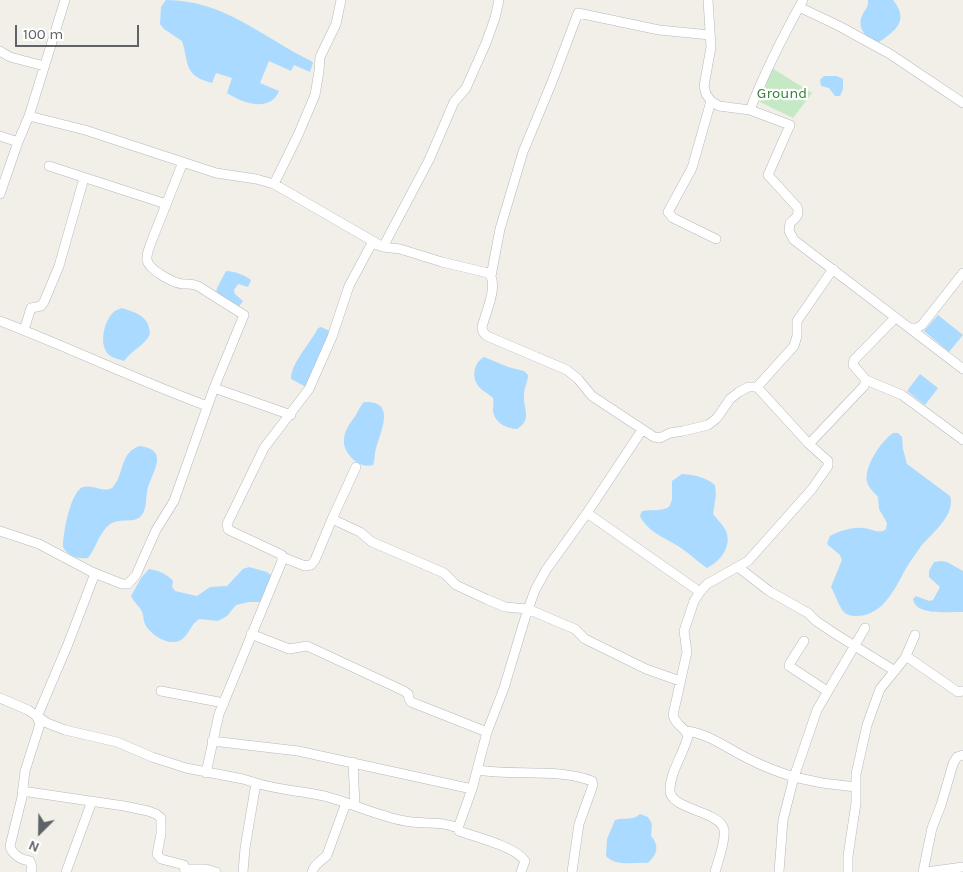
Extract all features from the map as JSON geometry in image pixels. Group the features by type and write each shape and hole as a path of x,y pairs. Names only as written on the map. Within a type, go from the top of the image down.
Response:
{"street":[{"path":"0,194 28,116 65,0"},
{"path":"274,184 315,95 320,57 336,24 341,0"},
{"path":"383,247 428,160 454,102 466,88 486,43 499,0"},
{"path":"708,0 711,47 704,86 706,94 719,106 750,110 790,125 768,175 796,207 797,217 790,224 789,231 794,240 963,369"},
{"path":"750,110 773,54 801,4 890,54 963,103"},
{"path":"710,35 659,30 578,13 552,82 522,152 500,229 491,276 492,291 482,327 483,332 487,336 567,370 578,379 592,396 654,437 660,438 670,433 708,425 717,418 730,399 739,392 748,387 757,387 809,444 828,461 827,469 812,489 748,561 707,584 694,601 686,621 684,638 687,652 673,715 674,720 686,731 688,736 672,778 670,793 673,799 714,819 724,828 725,835 716,872"},
{"path":"0,51 10,57 44,66"},
{"path":"711,100 692,168 668,212 673,218 716,238"},
{"path":"28,116 85,130 216,173 256,179 274,184 383,247"},
{"path":"0,136 18,142"},
{"path":"0,531 39,544 92,572 122,584 128,584 136,575 156,530 174,501 207,406 244,315 203,288 191,283 182,284 160,274 147,261 148,253 183,162"},
{"path":"49,166 166,204"},
{"path":"24,330 31,308 41,306 48,295 61,258 84,178"},
{"path":"356,467 315,560 311,565 304,566 282,557 276,551 228,529 227,524 264,448 309,389 332,337 349,286 372,243 474,269 491,276"},
{"path":"757,387 794,346 797,336 797,321 833,269"},
{"path":"910,328 917,328 922,325 963,273"},
{"path":"895,318 854,360 853,365 866,380 902,395 963,440"},
{"path":"0,321 207,406"},
{"path":"809,444 854,399 864,386 866,380"},
{"path":"214,388 291,415"},
{"path":"458,828 535,590 546,570 587,513 642,430"},
{"path":"587,513 700,592"},
{"path":"332,519 360,532 372,542 444,573 456,585 491,602 505,608 528,609 575,629 584,640 646,669 680,681"},
{"path":"206,773 212,741 224,703 282,557"},
{"path":"738,567 769,591 808,613 816,621 895,670"},
{"path":"31,872 30,861 23,860 11,850 12,831 20,807 25,772 40,724 37,717 82,608 94,576 92,572"},
{"path":"779,872 783,820 794,777 811,725 827,691 865,628"},
{"path":"251,634 289,649 306,646 404,691 408,694 408,699 411,702 488,732"},
{"path":"848,872 848,856 855,814 856,774 871,712 880,689 906,656 915,635"},
{"path":"804,641 789,666 827,691"},
{"path":"906,656 958,692 963,691"},
{"path":"162,691 224,703"},
{"path":"0,698 28,710 37,717 65,730 117,742 168,763 206,773 243,779 269,787 324,796 406,822 438,822 458,828 459,831 503,847 523,857 525,861 521,872"},
{"path":"686,731 693,731 706,736 759,764 794,777 814,782 856,787"},
{"path":"212,741 298,751 472,789"},
{"path":"963,756 957,757 953,764 932,828 924,872 948,871 963,867"},
{"path":"353,762 355,806"},
{"path":"477,770 500,773 566,775 592,781 593,785 579,824 572,872"},
{"path":"243,872 256,783"},
{"path":"22,790 92,801 156,814 161,818 162,824 157,854 161,859 184,865 185,870 206,868 216,872"},
{"path":"66,872 92,801"},
{"path":"312,872 315,865 322,861 326,854 346,803"}],"green space":[{"name":"Ground","path":"772,68 812,93 793,118 760,102"}],"water":[{"path":"166,0 206,6 242,22 311,61 313,63 310,72 294,65 291,71 269,61 260,83 279,91 275,98 263,104 255,104 233,97 227,93 232,78 216,73 212,83 203,80 192,72 187,62 182,41 164,29 160,24 161,7"},
{"path":"868,0 893,0 900,14 900,20 895,29 879,42 868,37 862,31 860,23 868,5"},
{"path":"824,76 837,76 843,79 843,89 840,96 835,96 829,88 821,86 820,80"},
{"path":"226,271 246,276 251,280 248,287 238,284 234,290 235,294 243,301 238,308 216,294"},
{"path":"122,308 145,319 150,334 145,342 124,361 109,355 103,339 105,326 111,315"},
{"path":"938,315 963,335 949,352 924,331"},
{"path":"321,327 330,331 306,387 291,379 292,373 302,353 318,328"},
{"path":"484,357 508,367 524,371 528,375 524,395 526,418 525,422 517,429 505,426 498,421 494,415 493,398 475,380 474,371 477,363"},
{"path":"920,374 938,388 925,405 907,391"},
{"path":"364,402 375,403 381,407 384,413 384,421 374,464 368,466 355,461 344,446 346,430"},
{"path":"893,433 898,433 902,437 907,464 950,496 950,510 942,523 921,546 894,590 882,605 866,615 850,615 843,611 831,587 842,560 840,555 827,544 830,536 846,530 865,528 883,531 886,529 887,523 879,509 878,497 869,486 867,475 874,455 883,442"},
{"path":"139,446 154,451 157,456 156,467 148,487 146,506 143,513 135,520 117,521 109,525 88,558 77,558 71,555 63,547 63,541 68,514 78,490 87,486 107,490 113,487 117,482 128,454"},
{"path":"682,474 700,477 715,485 716,495 713,514 726,531 728,542 721,557 707,568 681,548 653,531 643,522 640,516 642,511 666,509 669,507 672,500 672,481"},
{"path":"934,562 947,562 963,571 963,612 927,611 916,605 913,599 916,596 929,601 933,600 940,587 929,577 929,571"},
{"path":"249,567 267,572 272,576 262,602 236,605 227,616 218,621 199,619 184,638 176,642 161,639 151,632 145,624 141,610 131,596 141,578 149,569 168,576 173,581 172,587 175,591 197,596 210,587 227,586 243,569"},
{"path":"640,814 648,817 652,824 651,836 656,843 654,856 648,863 615,862 606,856 607,839 615,820 631,818"}]}
